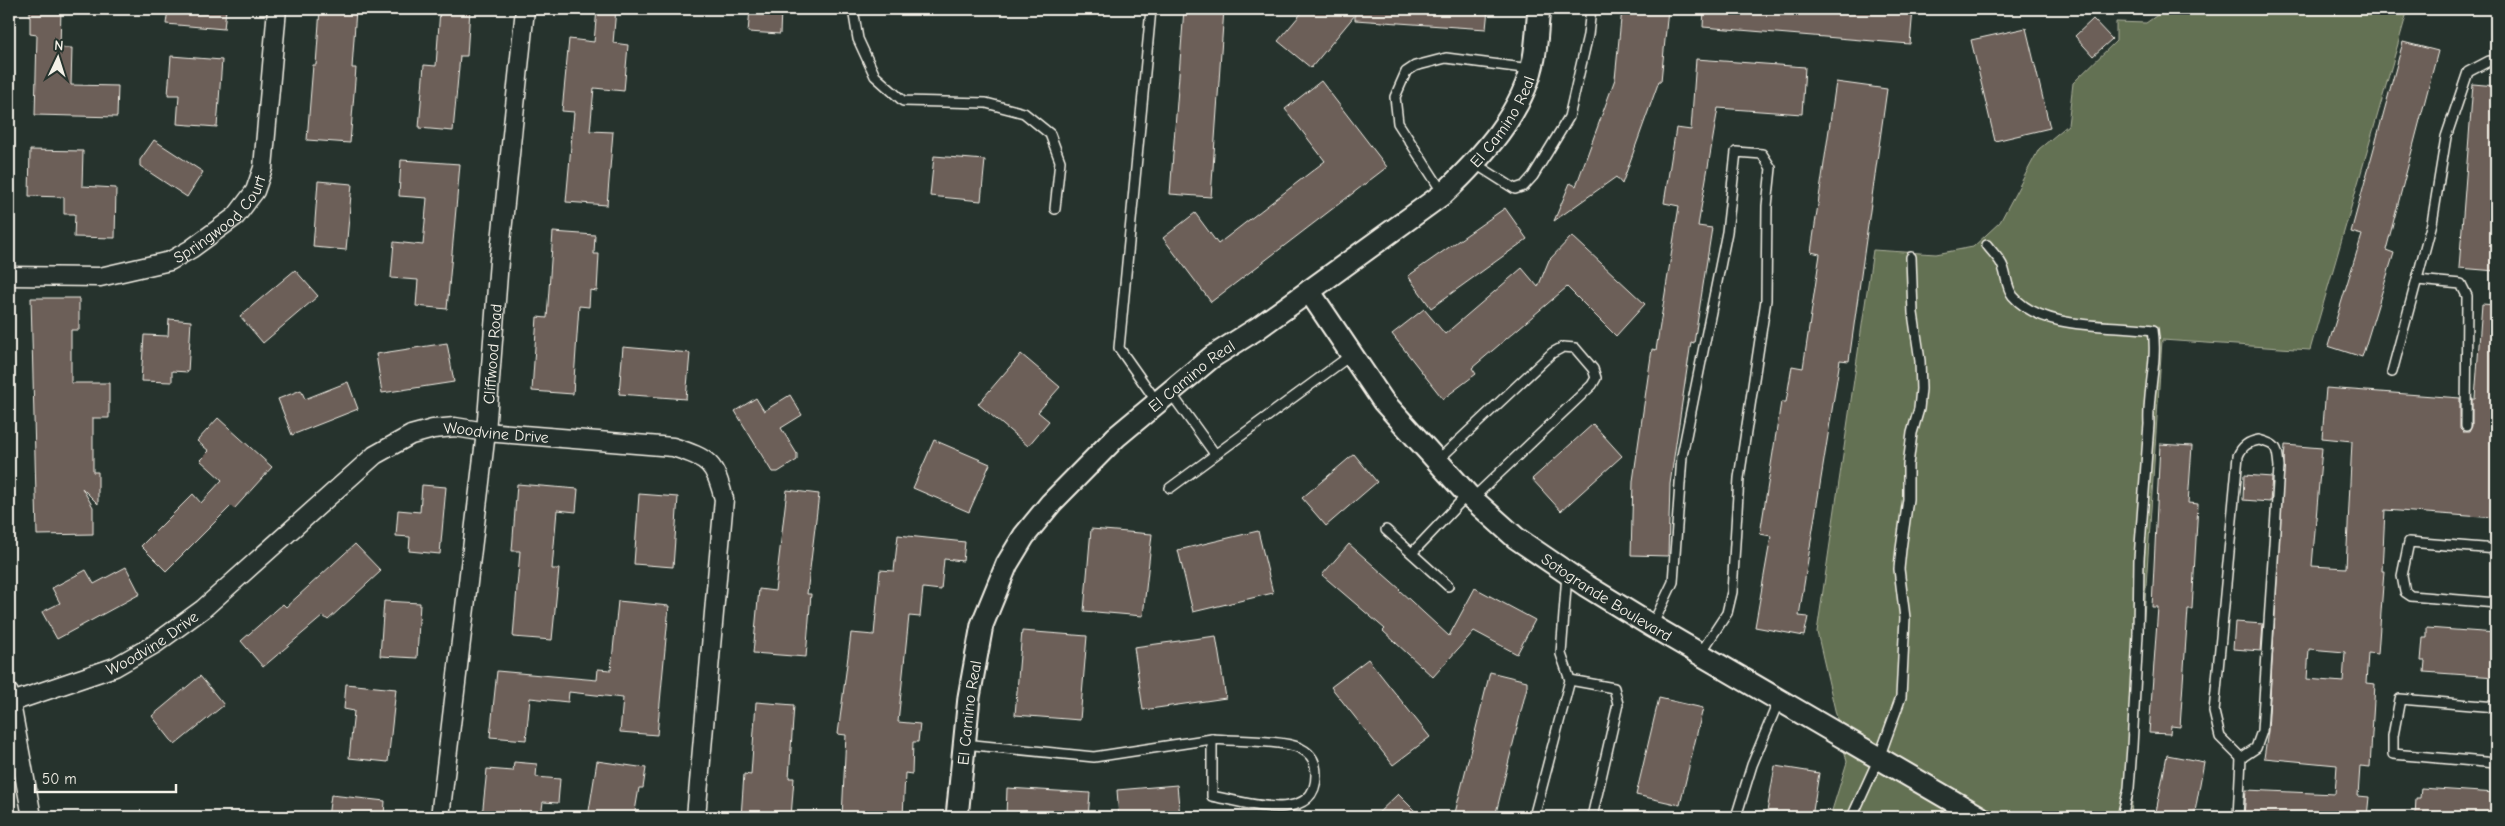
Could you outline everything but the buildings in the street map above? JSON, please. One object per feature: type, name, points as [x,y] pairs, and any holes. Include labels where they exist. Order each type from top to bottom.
[{"type":"street","name":"Springwood Court","points":[[9,276],[100,277],[170,261],[191,249],[236,216],[255,191],[263,168],[277,9]]},
{"type":"street","name":"Cliffwood Road","points":[[440,817],[486,432],[499,261],[525,9]]},
{"type":"street","name":"El Camino Real","points":[[957,817],[974,658],[982,625],[1007,564],[1024,536],[1051,503],[1116,437],[1163,397],[1212,357],[1309,292],[1443,194],[1474,163],[1510,116],[1531,69],[1539,9]]},
{"type":"street","name":"Sotogrande Boulevard","points":[[1309,292],[1383,401],[1436,462],[1470,497],[1516,538],[1567,573],[1652,626],[1980,817]]},
{"type":"street","name":"Woodvine Drive","points":[[9,699],[115,667],[155,644],[203,609],[375,455],[411,435],[432,429],[454,426],[486,432],[673,447],[693,453],[716,471],[724,498],[696,817]]},
{"type":"street","points":[[9,699],[32,817]]},
{"type":"lane","points":[[853,9],[858,39],[875,76],[903,101],[986,103],[1024,113],[1050,134],[1060,162],[1055,209]]},
{"type":"lane","points":[[1151,9],[1119,348],[1215,454]]},
{"type":"lane","points":[[1474,163],[1515,188],[1524,186],[1533,176],[1569,117],[1588,35],[1591,9]]},
{"type":"lane","points":[[1443,194],[1398,123],[1395,111],[1395,97],[1406,72],[1415,66],[1446,58],[1531,69]]},
{"type":"lane","points":[[2392,372],[2432,223],[2446,137],[2468,72],[2489,61],[2496,62]]},
{"type":"lane","points":[[1652,626],[1674,582],[1682,456],[1727,232],[1736,152],[1762,154],[1771,168],[1767,206],[1766,300],[1739,478],[1732,592],[1727,613],[1700,654]]},
{"type":"lane","points":[[1987,245],[2003,266],[2006,281],[2012,295],[2028,308],[2068,322],[2103,328],[2153,330],[2139,559],[2138,634],[2132,747],[2128,788],[2122,817]]},
{"type":"lane","points":[[1852,817],[1879,758],[1901,697],[1905,618],[1899,569],[1900,549],[1908,499],[1908,465],[1912,433],[1919,409],[1920,361],[1913,313],[1911,257]]},
{"type":"lane","points":[[2417,280],[2461,284],[2467,296],[2466,426]]},
{"type":"lane","points":[[1412,553],[1592,385],[1596,378],[1593,369],[1575,348],[1563,347],[1552,352],[1436,462]]},
{"type":"lane","points":[[1170,488],[1351,354]]},
{"type":"lane","points":[[2259,440],[2274,444],[2277,450],[2279,467],[2262,731],[2256,748],[2242,758],[2220,737],[2214,712],[2238,456],[2245,445],[2259,440]]},
{"type":"lane","points":[[1386,530],[1448,586]]},
{"type":"lane","points":[[2496,549],[2409,542],[2402,576],[2405,592],[2411,596],[2496,603]]},
{"type":"lane","points":[[1534,817],[1570,680],[1561,654],[1567,573]]},
{"type":"lane","points":[[1570,680],[1614,688],[1618,704],[1592,817]]},
{"type":"lane","points":[[2496,707],[2400,699],[2393,736],[2393,754],[2496,763]]},
{"type":"lane","points":[[1736,817],[1752,765],[1779,700]]},
{"type":"lane","points":[[964,744],[1094,757],[1212,739],[1290,746],[1308,752],[1313,758],[1316,768],[1316,781],[1312,794],[1305,803],[1294,807],[1270,808],[1212,796],[1212,739]]},
{"type":"lane","points":[[2238,817],[2242,758]]},
{"type":"green space","points":[[2166,9],[2408,9],[2310,350],[2162,340],[2131,817],[1830,817],[1847,762],[1817,632],[1873,250],[1936,254],[1973,247],[2000,222],[2039,149],[2068,125],[2073,83],[2116,41],[2116,22],[2146,23]]}]
